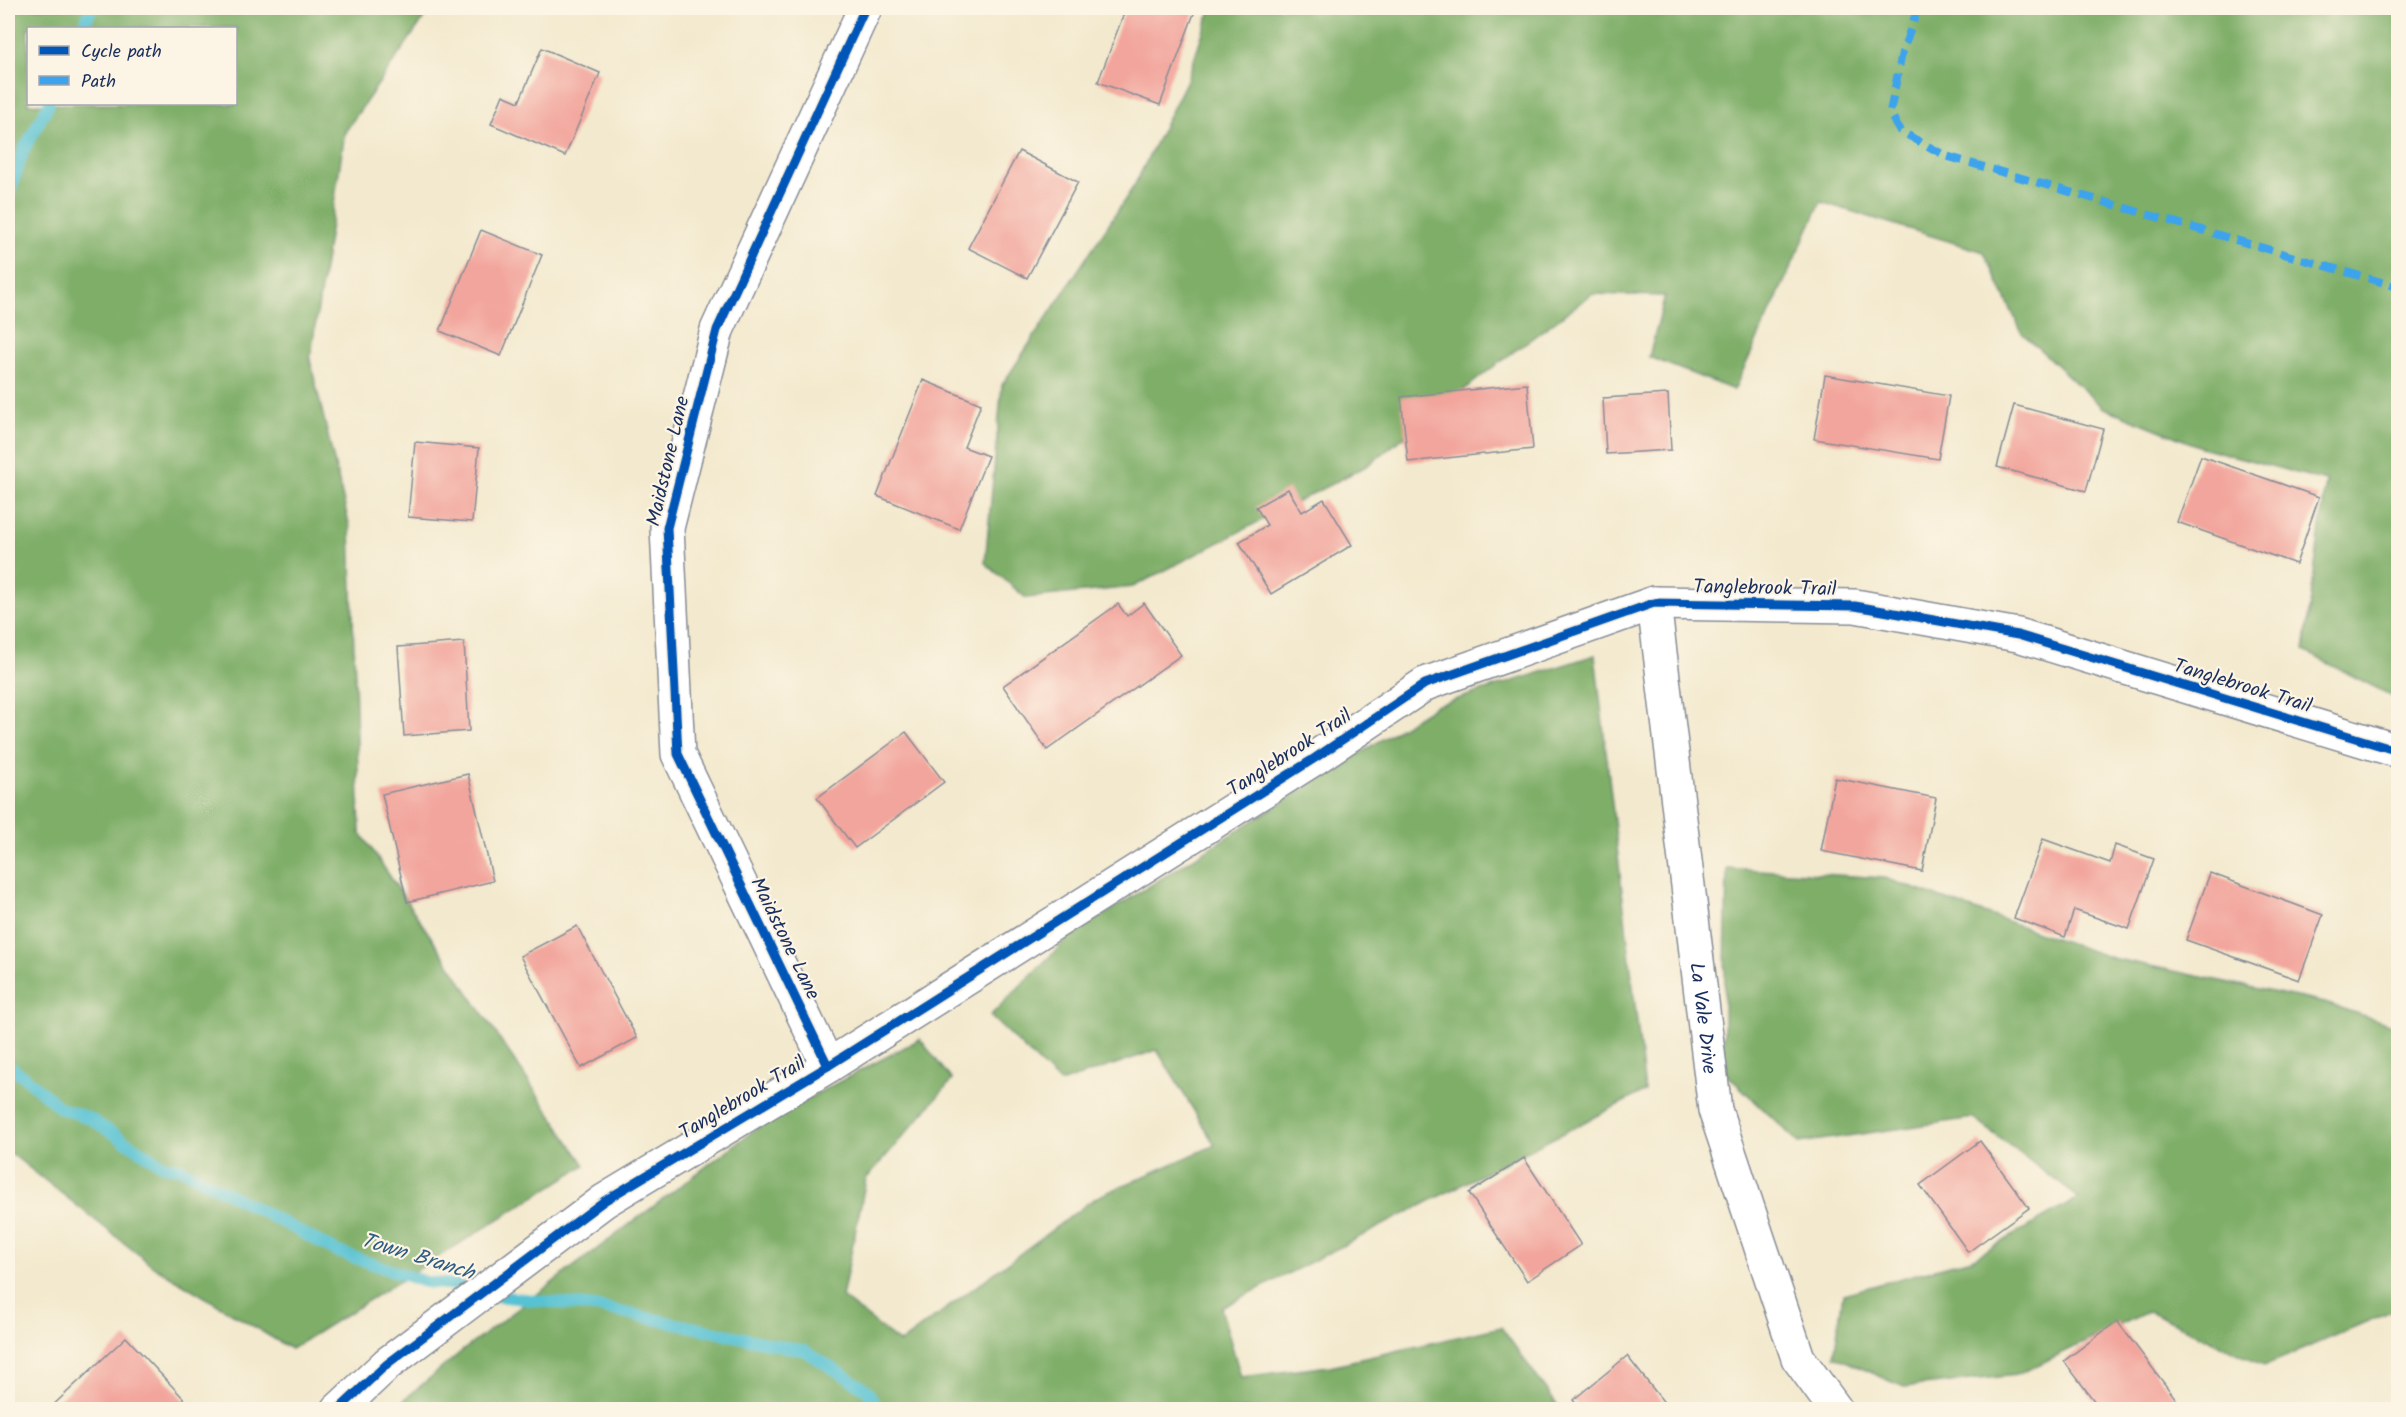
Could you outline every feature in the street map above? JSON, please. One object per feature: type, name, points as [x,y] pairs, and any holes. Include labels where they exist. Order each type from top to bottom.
[{"type":"street","name":"Maidstone Lane","points":[[828,1066],[678,753],[668,528],[717,330],[865,8]]},
{"type":"street","name":"Tanglebrook Trail","points":[[338,1410],[387,1364],[604,1201],[828,1066],[1315,758],[1425,684],[1654,603],[1855,606],[2018,635],[2398,751]]},
{"type":"street","name":"La Vale Drive","points":[[1654,603],[1715,1110],[1798,1358],[1836,1410]]},
{"type":"green space","points":[[8,8],[431,8],[345,132],[310,360],[350,528],[360,832],[585,1165],[291,1349],[153,1266],[8,1151]]},
{"type":"green space","points":[[1211,8],[2398,8],[2398,699],[2304,651],[2326,481],[2201,447],[2102,407],[2022,333],[1984,252],[1821,202],[1734,390],[1649,357],[1665,296],[1592,294],[1497,364],[1368,465],[1133,587],[1026,598],[985,563],[1002,385],[1134,186],[1187,80]]},
{"type":"green space","points":[[1595,655],[1645,1091],[1221,1308],[1241,1377],[1330,1366],[1501,1327],[1560,1409],[392,1410],[462,1351],[769,1119],[920,1039],[952,1080],[866,1179],[842,1297],[900,1343],[1095,1198],[1215,1145],[1157,1050],[1060,1083],[990,1016],[1070,936],[1435,706]]},
{"type":"green space","points":[[1727,868],[1884,878],[2112,958],[2325,1003],[2398,1027],[2398,1308],[2264,1366],[2149,1311],[2017,1375],[1904,1387],[1834,1356],[1843,1294],[1972,1259],[2079,1198],[1973,1118],[1799,1143],[1723,1071]]},
{"type":"building","points":[[1126,8],[1196,8],[1160,105],[1098,82]]},
{"type":"building","points":[[542,48],[600,73],[565,156],[491,124],[503,95],[519,102]]},
{"type":"building","points":[[1019,151],[1078,182],[1027,278],[968,248]]},
{"type":"building","points":[[481,230],[542,255],[501,356],[440,331]]},
{"type":"building","points":[[1825,375],[1949,396],[1938,459],[1814,439]]},
{"type":"building","points":[[923,380],[981,404],[964,447],[988,456],[959,529],[877,496]]},
{"type":"building","points":[[1527,384],[1533,449],[1408,462],[1401,397]]},
{"type":"building","points":[[1668,394],[1671,450],[1606,454],[1603,398]]},
{"type":"building","points":[[2014,405],[2103,429],[2086,491],[1997,467]]},
{"type":"building","points":[[415,442],[479,448],[472,522],[408,517]]},
{"type":"building","points":[[2201,456],[2319,497],[2296,564],[2177,522]]},
{"type":"building","points":[[1288,489],[1302,512],[1324,499],[1352,545],[1271,594],[1239,542],[1267,525],[1256,507]]},
{"type":"building","points":[[1144,603],[1181,655],[1047,750],[1003,686],[1118,604],[1127,616]]},
{"type":"building","points":[[464,642],[469,731],[404,736],[398,647]]},
{"type":"building","points":[[906,732],[944,782],[855,848],[817,798]]},
{"type":"building","points":[[468,774],[493,881],[407,902],[382,794]]},
{"type":"building","points":[[1835,778],[1936,798],[1922,871],[1821,851]]},
{"type":"building","points":[[2043,839],[2110,863],[2115,845],[2154,859],[2129,929],[2074,910],[2065,937],[2014,918]]},
{"type":"building","points":[[2210,873],[2323,915],[2299,980],[2186,940]]},
{"type":"building","points":[[577,926],[637,1038],[581,1068],[520,956]]},
{"type":"building","points":[[1980,1141],[2029,1208],[1968,1252],[1920,1185]]},
{"type":"building","points":[[1524,1158],[1581,1245],[1527,1281],[1469,1193]]},
{"type":"building","points":[[2117,1321],[2176,1399],[2162,1410],[2101,1410],[2064,1361]]},
{"type":"building","points":[[126,1337],[186,1401],[177,1410],[48,1410]]},
{"type":"building","points":[[1627,1356],[1670,1410],[1581,1410],[1573,1400]]},
{"type":"waterway","points":[[82,27],[92,8]]},
{"type":"waterway","points":[[8,197],[24,149],[48,105]]},
{"type":"waterway","name":"Town Branch","points":[[8,1065],[60,1108],[89,1118],[164,1166],[180,1168],[338,1252],[425,1282],[458,1285],[471,1293],[602,1308],[805,1351],[867,1390],[878,1410]]},
{"type":"marked path","points":[[1918,8],[1902,53],[1890,112],[1900,131],[1946,156],[2398,287]]},
{"type":"cycle path","points":[[828,1066],[678,754],[667,528],[717,330],[865,8]]},
{"type":"cycle path","points":[[338,1410],[387,1364],[604,1201],[828,1066],[1315,758],[1425,684],[1654,603],[1855,606],[2018,635],[2398,751]]}]
